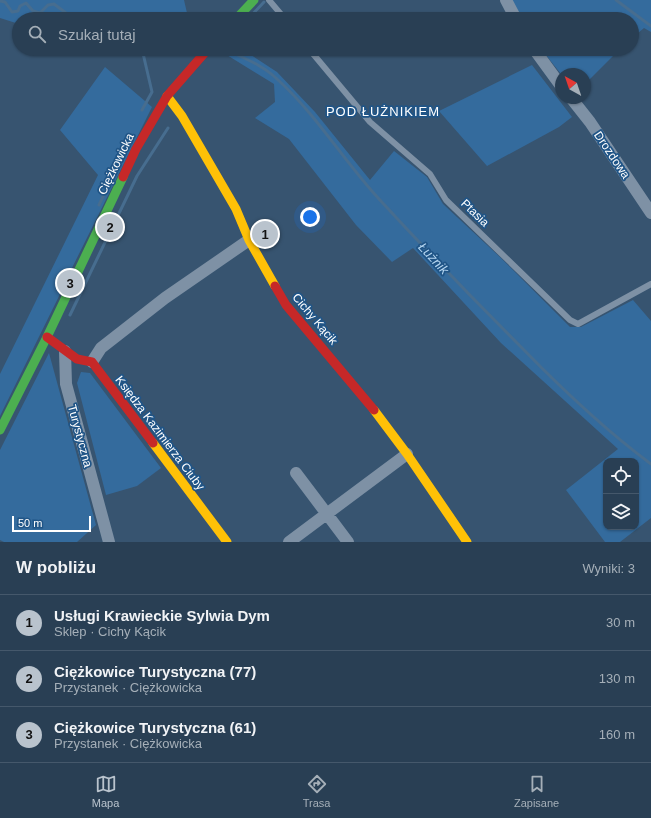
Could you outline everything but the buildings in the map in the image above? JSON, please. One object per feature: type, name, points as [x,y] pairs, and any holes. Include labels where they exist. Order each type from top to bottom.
[{"type":"street","points":[[243,12],[254,0]]},
{"type":"street","points":[[506,0],[512,12]]},
{"type":"street","name":"Ciężkowicka","points":[[0,430],[47,337],[136,149],[167,96],[202,56]]},
{"type":"street","points":[[539,56],[555,78]]},
{"type":"street","name":"Cichy Kącik","points":[[167,96],[182,116],[236,209],[249,240],[286,305],[370,406],[407,454],[468,542]]},
{"type":"street","name":"Drozdowa","points":[[576,104],[590,122],[651,213]]},
{"type":"street","points":[[47,337],[77,360],[92,362],[101,348],[165,298],[249,240]]},
{"type":"street","name":"Turystyczna","points":[[65,351],[66,384],[108,542]]},
{"type":"street","name":"Księdza Kazimierza Ciuby","points":[[92,362],[227,542]]},
{"type":"street","points":[[288,542],[407,454]]},
{"type":"street","points":[[296,473],[348,542]]},
{"type":"lane","points":[[269,0],[279,12]]},
{"type":"lane","name":"Ptasia","points":[[315,56],[370,122],[430,174],[446,200],[570,320],[578,324],[651,284]]},
{"type":"shaded area","points":[[0,0],[184,0],[187,12],[12,12],[12,22],[0,18]]},
{"type":"shaded area","points":[[511,0],[651,0],[651,32],[644,28],[639,32],[639,12],[519,12]]},
{"type":"shaded area","points":[[228,56],[253,56],[277,72],[315,112],[370,180],[394,151],[427,177],[443,204],[501,258],[570,327],[581,327],[633,300],[651,321],[651,518],[639,527],[639,458],[607,458],[618,449],[501,343],[413,248],[392,262],[356,225],[289,139],[255,118],[275,102],[274,84]]},
{"type":"shaded area","points":[[547,56],[613,56],[591,78],[591,68],[556,68]]},
{"type":"shaded area","points":[[532,65],[555,95],[555,104],[562,104],[572,117],[559,127],[487,166],[439,111]]},
{"type":"shaded area","points":[[105,67],[152,107],[68,276],[63,274],[59,282],[64,286],[0,416],[0,374],[98,175],[60,130]]},
{"type":"shaded area","points":[[49,353],[96,525],[77,542],[4,542],[0,540],[0,450]]},
{"type":"shaded area","points":[[81,372],[90,373],[161,468],[137,486],[106,495],[77,383]]},
{"type":"shaded area","points":[[603,461],[603,530],[636,530],[620,542],[605,542],[566,490]]},
{"type":"waterway","points":[[616,0],[632,12]]},
{"type":"waterway","name":"Łużnik","points":[[0,1],[5,2],[12,12]]},
{"type":"waterway","points":[[255,12],[264,2]]},
{"type":"waterway","name":"Łużnik","points":[[12,12],[18,11],[20,6],[26,3],[33,11],[36,12]]},
{"type":"waterway","name":"Łużnik","points":[[41,12],[48,5],[54,4],[65,12]]},
{"type":"waterway","points":[[639,17],[651,26]]},
{"type":"waterway","points":[[142,110],[152,92],[144,56]]},
{"type":"waterway","name":"Łużnik","points":[[240,56],[266,70],[277,79],[317,122],[353,169],[379,199],[468,293],[569,394],[617,437],[651,464]]},
{"type":"waterway","points":[[70,315],[137,176],[168,128]]},
{"type":"waterway","points":[[99,205],[132,135]]},
{"type":"traffic: fast","points":[[243,12],[254,0]]},
{"type":"traffic: fast","points":[[0,430],[47,337],[123,177]]},
{"type":"traffic: slow","points":[[167,96],[182,116],[236,209],[249,240],[275,286]]},
{"type":"traffic: slow","points":[[374,410],[407,454],[467,542]]},
{"type":"traffic: slow","points":[[153,443],[227,542]]},
{"type":"traffic: jam","points":[[123,177],[136,149],[167,96],[202,56]]},
{"type":"traffic: jam","points":[[275,286],[286,305],[374,410]]},
{"type":"traffic: jam","points":[[47,337],[77,359],[92,362],[153,443]]},
{"type":"place","name":"Ciężkowice Turystyczna (77)","points":[[110,227]]},
{"type":"place","name":"Usługi Krawieckie Sylwia Dym","points":[[265,234]]},
{"type":"place","name":"Ciężkowice Turystyczna (61)","points":[[70,283]]},
{"type":"district","name":"POD ŁUŻNIKIEM","points":[[383,111]]}]
